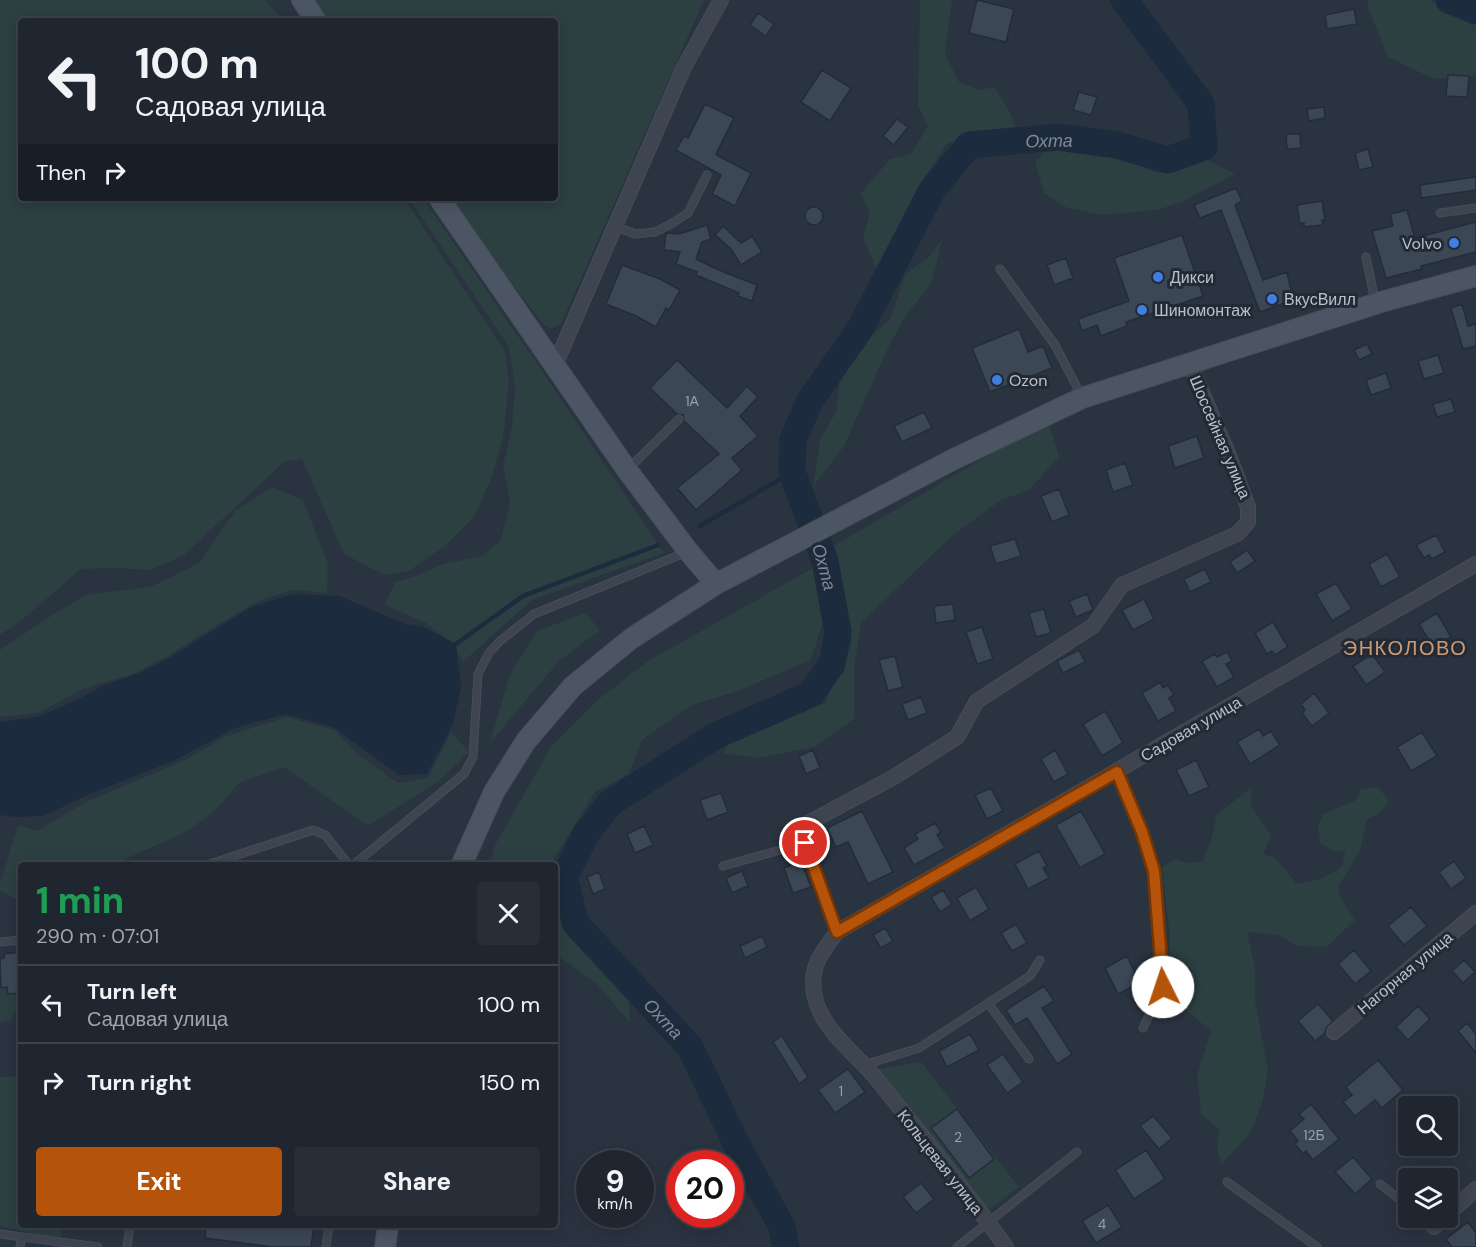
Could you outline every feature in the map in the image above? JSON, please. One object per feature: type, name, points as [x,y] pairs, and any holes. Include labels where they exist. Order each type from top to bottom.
[{"type":"main road","points":[[302,0],[314,18]]},
{"type":"main road","points":[[441,201],[627,470],[716,584]]},
{"type":"main road","points":[[463,862],[494,792],[526,741],[573,686],[632,638],[716,584],[952,460],[1082,398],[1376,304],[1476,276]]},
{"type":"main road","points":[[385,1247],[388,1228]]},
{"type":"street","points":[[555,365],[683,69],[721,0]]},
{"type":"street","name":"Шоссейная улица","points":[[805,843],[803,836],[808,823],[894,777],[957,736],[976,701],[1093,626],[1122,585],[1237,534],[1248,522],[1248,507],[1230,458],[1189,362]]},
{"type":"street","name":"Садовая улица","points":[[875,1077],[833,1034],[822,1016],[815,997],[812,976],[818,958],[837,932],[1476,564]]},
{"type":"street","name":"Нагорная улица","points":[[1334,1032],[1476,913]]},
{"type":"street","name":"Кольцевая улица","points":[[875,1077],[1006,1247]]},
{"type":"street","points":[[1458,1205],[1476,1189]]},
{"type":"lane","points":[[614,226],[635,234],[655,232],[671,224],[688,213],[707,175]]},
{"type":"lane","points":[[1440,213],[1476,208]]},
{"type":"lane","points":[[1366,257],[1376,304]]},
{"type":"lane","points":[[1000,269],[1055,345],[1082,398]]},
{"type":"lane","points":[[627,470],[679,419]]},
{"type":"lane","points":[[356,862],[464,774],[473,757],[478,674],[489,653],[500,641],[534,614],[688,551]]},
{"type":"lane","points":[[1117,772],[1142,832],[1154,871],[1163,987],[1143,1028]]},
{"type":"lane","points":[[216,862],[313,830],[325,835],[348,862]]},
{"type":"lane","points":[[723,866],[805,843],[837,932]]},
{"type":"lane","points":[[0,942],[18,940]]},
{"type":"lane","points":[[864,1065],[919,1048],[1030,976],[1040,960]]},
{"type":"lane","points":[[988,1003],[1029,1059]]},
{"type":"lane","points":[[957,1247],[1077,1152]]},
{"type":"lane","points":[[1227,1182],[1317,1247]]},
{"type":"lane","points":[[1380,1184],[1398,1198]]},
{"type":"lane","points":[[127,1247],[130,1228]]},
{"type":"lane","points":[[326,1247],[329,1228]]},
{"type":"lane","points":[[0,1234],[98,1247]]},
{"type":"lane","points":[[20,1247],[22,1237]]},
{"type":"shaded area","points":[[0,0],[265,0],[281,18],[18,18],[18,201],[406,201],[505,351],[509,382],[503,438],[491,479],[475,516],[445,546],[409,571],[384,575],[344,554],[302,459],[284,462],[184,555],[151,570],[81,569],[22,620],[0,635]]},
{"type":"shaded area","points":[[314,0],[704,0],[561,324],[551,329],[544,325],[448,201],[558,201],[558,18],[327,18]]},
{"type":"shaded area","points":[[920,0],[952,0],[945,54],[959,82],[980,90],[994,87],[1008,108],[1017,131],[984,132],[947,144],[917,189],[879,274],[863,238],[870,212],[860,194],[890,159],[911,154],[928,126],[918,105]]},
{"type":"shaded area","points":[[1367,0],[1430,0],[1447,10],[1476,18],[1476,76],[1434,79],[1388,57]]},
{"type":"shaded area","points":[[1048,147],[1095,150],[1159,173],[1205,159],[1235,174],[1182,202],[1157,210],[1101,215],[1065,207],[1044,193],[1035,163]]},
{"type":"shaded area","points":[[425,201],[664,553],[532,600],[463,662],[451,643],[426,623],[385,605],[395,582],[443,564],[482,556],[501,540],[510,501],[503,467],[512,426],[515,387],[509,347],[412,203]]},
{"type":"shaded area","points":[[942,239],[932,282],[905,317],[890,344],[844,446],[813,487],[820,440],[836,412],[840,377],[862,343],[890,320],[905,274],[929,257]]},
{"type":"shaded area","points":[[1048,420],[1059,457],[1029,490],[1001,500],[952,536],[861,623],[854,669],[854,719],[815,747],[758,758],[723,753],[732,737],[825,703],[852,643],[834,546]]},
{"type":"shaded area","points":[[272,487],[303,500],[328,564],[327,593],[292,590],[258,601],[170,655],[133,674],[85,688],[38,713],[0,717],[0,650],[85,595],[150,587],[199,563],[235,511]]},
{"type":"shaded area","points":[[815,567],[824,618],[811,660],[738,691],[692,705],[642,740],[629,774],[595,792],[554,862],[490,862],[495,845],[551,747],[600,698],[648,661]]},
{"type":"shaded area","points":[[585,613],[600,630],[559,661],[490,743],[510,674],[537,631]]},
{"type":"shaded area","points":[[287,717],[334,730],[358,754],[398,783],[428,778],[451,732],[469,752],[439,781],[368,826],[284,767],[239,783],[216,810],[186,832],[119,862],[18,862],[18,897],[15,898],[0,891],[0,883],[18,825],[37,831],[86,802],[185,760],[224,737]]},
{"type":"shaded area","points":[[1252,787],[1251,806],[1271,835],[1263,854],[1275,858],[1297,884],[1320,879],[1342,867],[1345,852],[1331,850],[1320,843],[1318,826],[1323,814],[1356,800],[1361,789],[1378,787],[1389,801],[1381,812],[1367,819],[1360,851],[1338,887],[1341,899],[1355,920],[1327,947],[1296,946],[1279,935],[1247,932],[1255,968],[1255,1001],[1268,1068],[1263,1100],[1251,1132],[1222,1164],[1217,1152],[1219,1129],[1201,1114],[1197,1076],[1211,1031],[1175,1001],[1168,983],[1170,939],[1162,867],[1175,859],[1186,863],[1203,861],[1212,837],[1216,815]]},
{"type":"shaded area","points":[[558,917],[569,935],[592,949],[613,978],[629,993],[630,1023],[597,984],[558,956]]},
{"type":"shaded area","points":[[0,981],[1,988],[7,987],[8,994],[18,993],[18,1006],[11,1021],[0,1022]]},
{"type":"shaded area","points":[[921,1062],[1019,1187],[987,1212],[879,1069]]},
{"type":"shaded area","points":[[18,1076],[18,1228],[63,1228],[61,1237],[38,1235],[0,1226],[0,1077]]},
{"type":"water","points":[[292,594],[339,596],[405,624],[424,627],[456,644],[461,687],[453,724],[427,774],[399,775],[333,727],[285,714],[235,728],[173,761],[90,794],[43,816],[0,815],[0,722],[37,717],[73,702],[100,687],[139,673],[171,657],[251,607]]},
{"type":"building","points":[[977,0],[1014,9],[1006,42],[969,33]]},
{"type":"building","points":[[1354,9],[1357,24],[1327,29],[1325,15]]},
{"type":"building","points":[[758,13],[774,24],[766,36],[750,25]]},
{"type":"building","points":[[822,70],[851,88],[830,121],[801,102]]},
{"type":"building","points":[[1448,75],[1469,76],[1467,97],[1446,96]]},
{"type":"building","points":[[1079,92],[1097,97],[1091,115],[1073,110]]},
{"type":"building","points":[[705,104],[734,118],[716,154],[751,173],[735,206],[712,194],[721,175],[676,150],[684,136],[688,138]]},
{"type":"building","points":[[1324,107],[1325,118],[1309,121],[1307,109]]},
{"type":"building","points":[[897,119],[908,127],[894,145],[883,136]]},
{"type":"building","points":[[1286,134],[1300,134],[1301,148],[1287,149]]},
{"type":"building","points":[[1368,149],[1373,167],[1359,170],[1355,153]]},
{"type":"building","points":[[1476,177],[1476,190],[1421,198],[1420,185]]},
{"type":"building","points":[[1236,188],[1242,201],[1235,205],[1263,280],[1287,272],[1293,300],[1260,312],[1221,210],[1200,218],[1194,205]]},
{"type":"building","points":[[1322,201],[1325,220],[1322,220],[1323,225],[1304,227],[1304,223],[1300,224],[1297,205]]},
{"type":"building","points":[[814,207],[820,210],[823,216],[820,222],[814,225],[808,222],[805,216],[808,210]]},
{"type":"building","points":[[1407,210],[1415,238],[1476,222],[1476,252],[1421,266],[1422,269],[1386,278],[1372,231],[1393,226],[1390,214]]},
{"type":"building","points":[[707,225],[711,239],[702,242],[696,259],[757,285],[752,301],[696,275],[697,272],[676,264],[680,252],[664,250],[666,233],[679,234]]},
{"type":"building","points":[[723,226],[741,243],[752,236],[762,252],[741,265],[731,249],[715,235]]},
{"type":"building","name":"Дикси","points":[[1182,235],[1203,296],[1126,322],[1127,326],[1101,336],[1097,325],[1082,331],[1078,319],[1129,301],[1114,258]]},
{"type":"building","points":[[1066,258],[1073,278],[1054,285],[1047,265]]},
{"type":"building","points":[[622,265],[660,279],[680,290],[669,310],[666,308],[656,327],[606,304]]},
{"type":"building","points":[[1462,304],[1468,326],[1476,324],[1476,346],[1463,349],[1451,308]]},
{"type":"building","points":[[1019,329],[1028,352],[1043,346],[1052,368],[990,392],[972,348]]},
{"type":"building","points":[[1367,344],[1372,354],[1359,360],[1354,350]]},
{"type":"building","points":[[1438,355],[1444,373],[1424,379],[1418,361]]},
{"type":"building","points":[[677,360],[727,408],[747,386],[758,397],[740,416],[758,436],[732,458],[742,470],[696,510],[677,488],[719,454],[684,421],[683,415],[677,414],[650,388]]},
{"type":"building","points":[[1386,373],[1391,388],[1371,395],[1366,380]]},
{"type":"building","points":[[1451,399],[1455,412],[1437,417],[1433,404]]},
{"type":"building","points":[[924,412],[932,428],[902,442],[894,426]]},
{"type":"building","points":[[1197,436],[1204,458],[1175,468],[1168,446]]},
{"type":"building","points":[[1125,463],[1133,485],[1113,492],[1106,470]]},
{"type":"building","points":[[1059,489],[1069,515],[1052,522],[1041,496]]},
{"type":"building","points":[[1436,535],[1445,552],[1432,559],[1429,555],[1424,558],[1416,545]]},
{"type":"building","points":[[1015,539],[1021,556],[996,564],[990,546]]},
{"type":"building","points":[[1247,550],[1255,561],[1237,573],[1230,562]]},
{"type":"building","points":[[1387,554],[1400,577],[1381,587],[1369,564]]},
{"type":"building","points":[[1205,569],[1211,582],[1190,592],[1184,579]]},
{"type":"building","points":[[1336,583],[1352,609],[1332,621],[1316,594]]},
{"type":"building","points":[[1087,594],[1093,610],[1076,617],[1069,601]]},
{"type":"building","points":[[1144,599],[1154,619],[1133,630],[1122,610]]},
{"type":"building","points":[[953,604],[955,620],[936,623],[934,606]]},
{"type":"building","points":[[1044,609],[1051,633],[1036,637],[1029,613]]},
{"type":"building","points":[[1437,613],[1451,637],[1433,647],[1419,624]]},
{"type":"building","points":[[1273,622],[1288,647],[1275,655],[1272,651],[1267,654],[1255,633]]},
{"type":"building","points":[[982,627],[993,659],[977,664],[966,632]]},
{"type":"building","points":[[1079,650],[1085,662],[1063,673],[1057,661]]},
{"type":"building","points":[[1227,652],[1232,661],[1226,664],[1234,677],[1217,687],[1202,661],[1215,654],[1217,657]]},
{"type":"building","points":[[1372,654],[1385,672],[1366,685],[1353,666]]},
{"type":"building","points":[[895,656],[903,687],[888,691],[879,660]]},
{"type":"building","points":[[1160,682],[1163,688],[1168,685],[1174,695],[1169,698],[1176,711],[1158,721],[1142,693]]},
{"type":"building","points":[[1314,693],[1329,713],[1312,726],[1302,713],[1305,710],[1301,704]]},
{"type":"building","points":[[921,697],[927,713],[908,720],[902,704]]},
{"type":"building","points":[[1105,711],[1123,743],[1102,756],[1083,724]]},
{"type":"building","points":[[1259,729],[1263,736],[1271,731],[1280,745],[1250,764],[1237,742]]},
{"type":"building","points":[[1422,732],[1437,756],[1411,771],[1397,747]]},
{"type":"building","points":[[813,750],[820,768],[806,774],[799,756]]},
{"type":"building","points":[[1055,750],[1068,774],[1054,782],[1041,759]]},
{"type":"building","points":[[1196,760],[1209,787],[1189,796],[1176,770]]},
{"type":"building","points":[[991,788],[1003,811],[987,819],[975,795]]},
{"type":"building","points":[[721,793],[728,812],[707,820],[700,800]]},
{"type":"building","points":[[862,811],[893,872],[868,884],[848,842],[836,847],[827,828]]},
{"type":"building","points":[[1081,811],[1105,854],[1080,868],[1056,825]]},
{"type":"building","points":[[935,823],[941,832],[937,835],[945,848],[914,865],[904,848],[918,839],[915,834]]},
{"type":"building","points":[[644,826],[653,845],[635,853],[627,834]]},
{"type":"building","points":[[1039,851],[1047,866],[1043,868],[1049,878],[1028,889],[1015,864]]},
{"type":"building","points":[[801,861],[811,887],[793,893],[784,868]]},
{"type":"building","points":[[1454,861],[1466,878],[1451,889],[1439,872]]},
{"type":"building","points":[[742,871],[748,886],[732,893],[726,878]]},
{"type":"building","points":[[599,872],[605,889],[593,894],[587,877]]},
{"type":"building","points":[[976,887],[989,909],[970,921],[957,898]]},
{"type":"building","points":[[943,890],[952,904],[940,912],[931,897]]},
{"type":"building","points":[[1411,907],[1427,926],[1404,945],[1388,926]]},
{"type":"building","points":[[1016,924],[1027,943],[1012,951],[1001,933]]},
{"type":"building","points":[[885,928],[893,941],[881,948],[873,935]]},
{"type":"building","points":[[762,936],[767,947],[745,958],[740,946]]},
{"type":"building","points":[[1354,950],[1371,971],[1355,984],[1338,964]]},
{"type":"building","points":[[18,952],[18,993],[8,994],[7,987],[1,988],[0,959],[4,958],[4,954]]},
{"type":"building","points":[[1127,956],[1140,983],[1118,994],[1105,968]]},
{"type":"building","points":[[1464,960],[1475,972],[1463,983],[1452,971]]},
{"type":"building","points":[[1044,986],[1054,1001],[1042,1008],[1072,1054],[1057,1064],[1027,1018],[1015,1025],[1006,1010]]},
{"type":"building","points":[[1318,1004],[1333,1021],[1326,1028],[1325,1033],[1315,1041],[1298,1021]]},
{"type":"building","points":[[1418,1006],[1430,1019],[1408,1040],[1396,1027]]},
{"type":"building","points":[[1467,1023],[1476,1034],[1476,1053],[1458,1031]]},
{"type":"building","points":[[970,1034],[979,1050],[947,1067],[939,1051]]},
{"type":"building","points":[[782,1036],[808,1077],[799,1084],[773,1042]]},
{"type":"building","points":[[1003,1054],[1023,1082],[1007,1093],[987,1065]]},
{"type":"building","points":[[1378,1060],[1403,1090],[1382,1108],[1375,1100],[1355,1116],[1343,1102],[1352,1095],[1346,1087]]},
{"type":"building","points":[[848,1069],[865,1092],[835,1113],[818,1090]]},
{"type":"building","points":[[1311,1104],[1339,1139],[1313,1160],[1306,1151],[1303,1154],[1295,1144],[1298,1141],[1290,1131],[1304,1119],[1299,1114]]},
{"type":"building","points":[[957,1109],[994,1159],[969,1178],[931,1128]]},
{"type":"building","points":[[1153,1116],[1172,1138],[1159,1149],[1140,1126]]},
{"type":"building","points":[[1146,1150],[1165,1179],[1134,1199],[1115,1170]]},
{"type":"building","points":[[1353,1157],[1372,1179],[1355,1194],[1335,1172]]},
{"type":"building","points":[[921,1183],[934,1199],[916,1213],[903,1197]]},
{"type":"building","points":[[1108,1205],[1122,1227],[1096,1243],[1082,1221]]},
{"type":"building","points":[[1468,1222],[1476,1233],[1476,1247],[1452,1247],[1446,1239]]},
{"type":"building","points":[[206,1228],[314,1228],[311,1247],[272,1247],[205,1238]]},
{"type":"waterway","name":"Охта","points":[[786,1247],[781,1225],[737,1145],[690,1047],[576,924],[564,878],[586,834],[610,803],[715,736],[811,694],[832,664],[838,632],[825,561],[792,472],[793,440],[809,402],[860,329],[932,190],[969,145],[1058,137],[1117,145],[1168,160],[1204,147],[1201,104],[1124,0]]},
{"type":"waterway","name":"Охта","points":[[1449,0],[1476,11]]},
{"type":"waterway","points":[[700,526],[792,472]]},
{"type":"waterway","points":[[456,644],[523,596],[658,545]]},
{"type":"place","name":"Volvo","points":[[1454,243]]},
{"type":"place","name":"Дикси","points":[[1158,277]]},
{"type":"place","name":"ВкусВилл","points":[[1272,299]]},
{"type":"place","name":"Шиномонтаж","points":[[1142,310]]},
{"type":"place","name":"Ozon","points":[[997,380]]},
{"type":"district","name":"ЭНКОЛОВО","points":[[1405,648]]},
{"type":"route","points":[[805,843],[837,932],[1117,772],[1142,832],[1154,871],[1163,987]]}]
